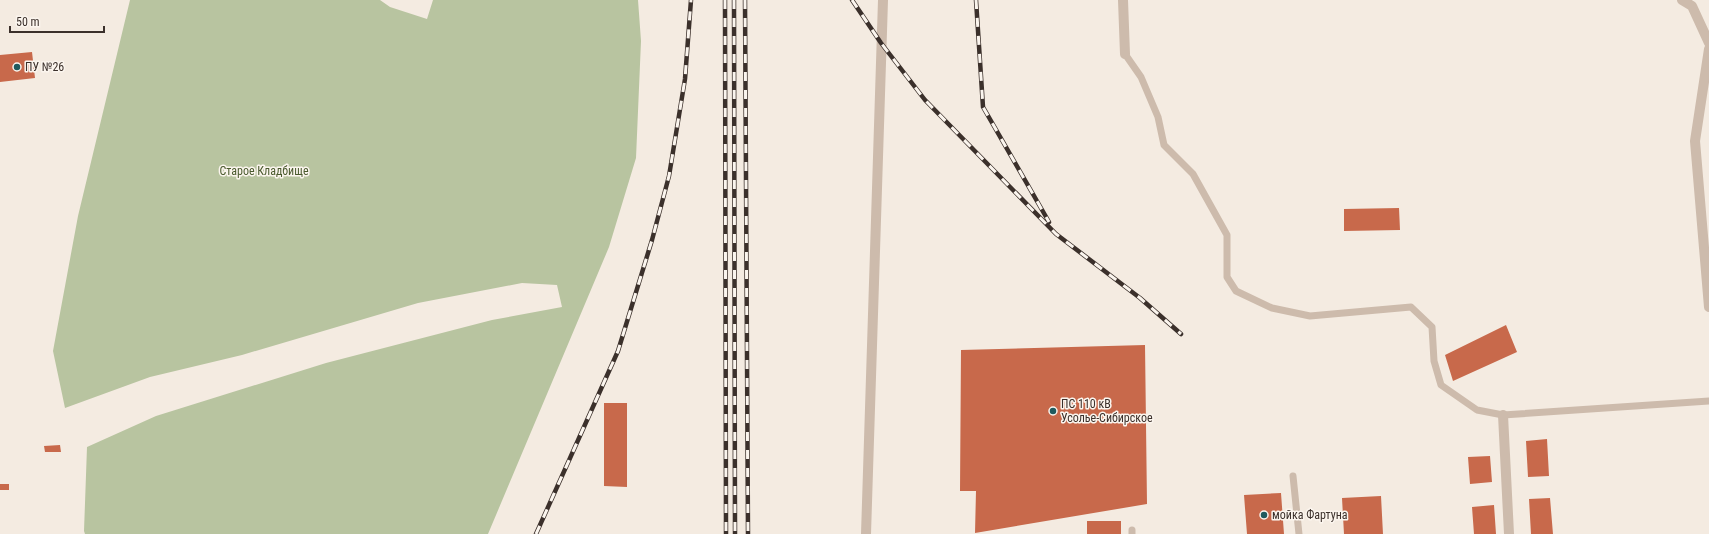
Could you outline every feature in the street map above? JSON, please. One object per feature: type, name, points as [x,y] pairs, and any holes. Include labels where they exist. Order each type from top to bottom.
[{"type":"street","points":[[866,534],[883,0]]},
{"type":"street","points":[[1123,0],[1125,54]]},
{"type":"street","points":[[1682,0],[1692,6],[1709,43]]},
{"type":"street","points":[[1709,48],[1695,141],[1709,307]]},
{"type":"street","points":[[1503,415],[1509,534]]},
{"type":"lane","points":[[1125,54],[1141,77],[1158,117],[1164,145],[1194,174],[1227,235],[1227,277],[1236,291],[1272,308],[1310,316],[1411,307],[1432,327],[1434,361],[1441,385],[1477,410],[1503,415],[1709,401]]},
{"type":"lane","points":[[1293,476],[1299,534]]},
{"type":"green space","name":"Старое Кладбище","points":[[130,0],[380,0],[390,7],[427,19],[433,0],[638,0],[641,41],[636,158],[609,247],[488,534],[85,534],[87,447],[156,416],[326,363],[492,320],[562,307],[557,285],[522,283],[418,303],[242,355],[150,377],[65,408],[53,351],[78,216]]},
{"type":"building","name":"ПУ №26","points":[[32,52],[35,78],[0,82],[0,55]]},
{"type":"building","points":[[1399,208],[1400,230],[1344,231],[1344,209]]},
{"type":"building","points":[[1506,325],[1517,352],[1453,381],[1445,355]]},
{"type":"building","name":"ПС 110 кВ Усолье-Сибирское","points":[[1145,345],[1147,504],[975,533],[976,491],[960,491],[961,350]]},
{"type":"building","points":[[604,403],[627,403],[627,487],[604,486]]},
{"type":"building","points":[[1547,439],[1549,476],[1528,477],[1526,441]]},
{"type":"building","points":[[60,445],[61,452],[45,452],[44,446]]},
{"type":"building","points":[[1490,456],[1492,482],[1470,484],[1468,457]]},
{"type":"building","points":[[0,484],[9,484],[9,490],[0,490]]},
{"type":"building","name":"мойка Фартуна","points":[[1281,493],[1284,534],[1247,534],[1244,495]]},
{"type":"building","points":[[1381,496],[1383,534],[1344,534],[1342,498]]},
{"type":"building","points":[[1550,498],[1553,534],[1531,534],[1529,499]]},
{"type":"building","points":[[1494,505],[1496,534],[1474,534],[1472,507]]},
{"type":"building","points":[[1087,521],[1121,521],[1121,534],[1087,534]]},
{"type":"railway","points":[[536,534],[618,351],[652,240],[669,176],[685,79],[691,0]]},
{"type":"railway","points":[[725,0],[726,534]]},
{"type":"railway","points":[[734,0],[735,534]]},
{"type":"railway","points":[[745,0],[748,534]]},
{"type":"railway","points":[[852,0],[881,43],[925,100],[1056,234],[1140,298],[1181,334]]},
{"type":"railway","points":[[976,0],[983,107],[1049,222]]},
{"type":"place","name":"ПУ №26","points":[[17,67]]},
{"type":"place","name":"ПС 110 кВ Усолье-Сибирское","points":[[1053,411]]},
{"type":"place","name":"мойка Фартуна","points":[[1264,515]]}]
